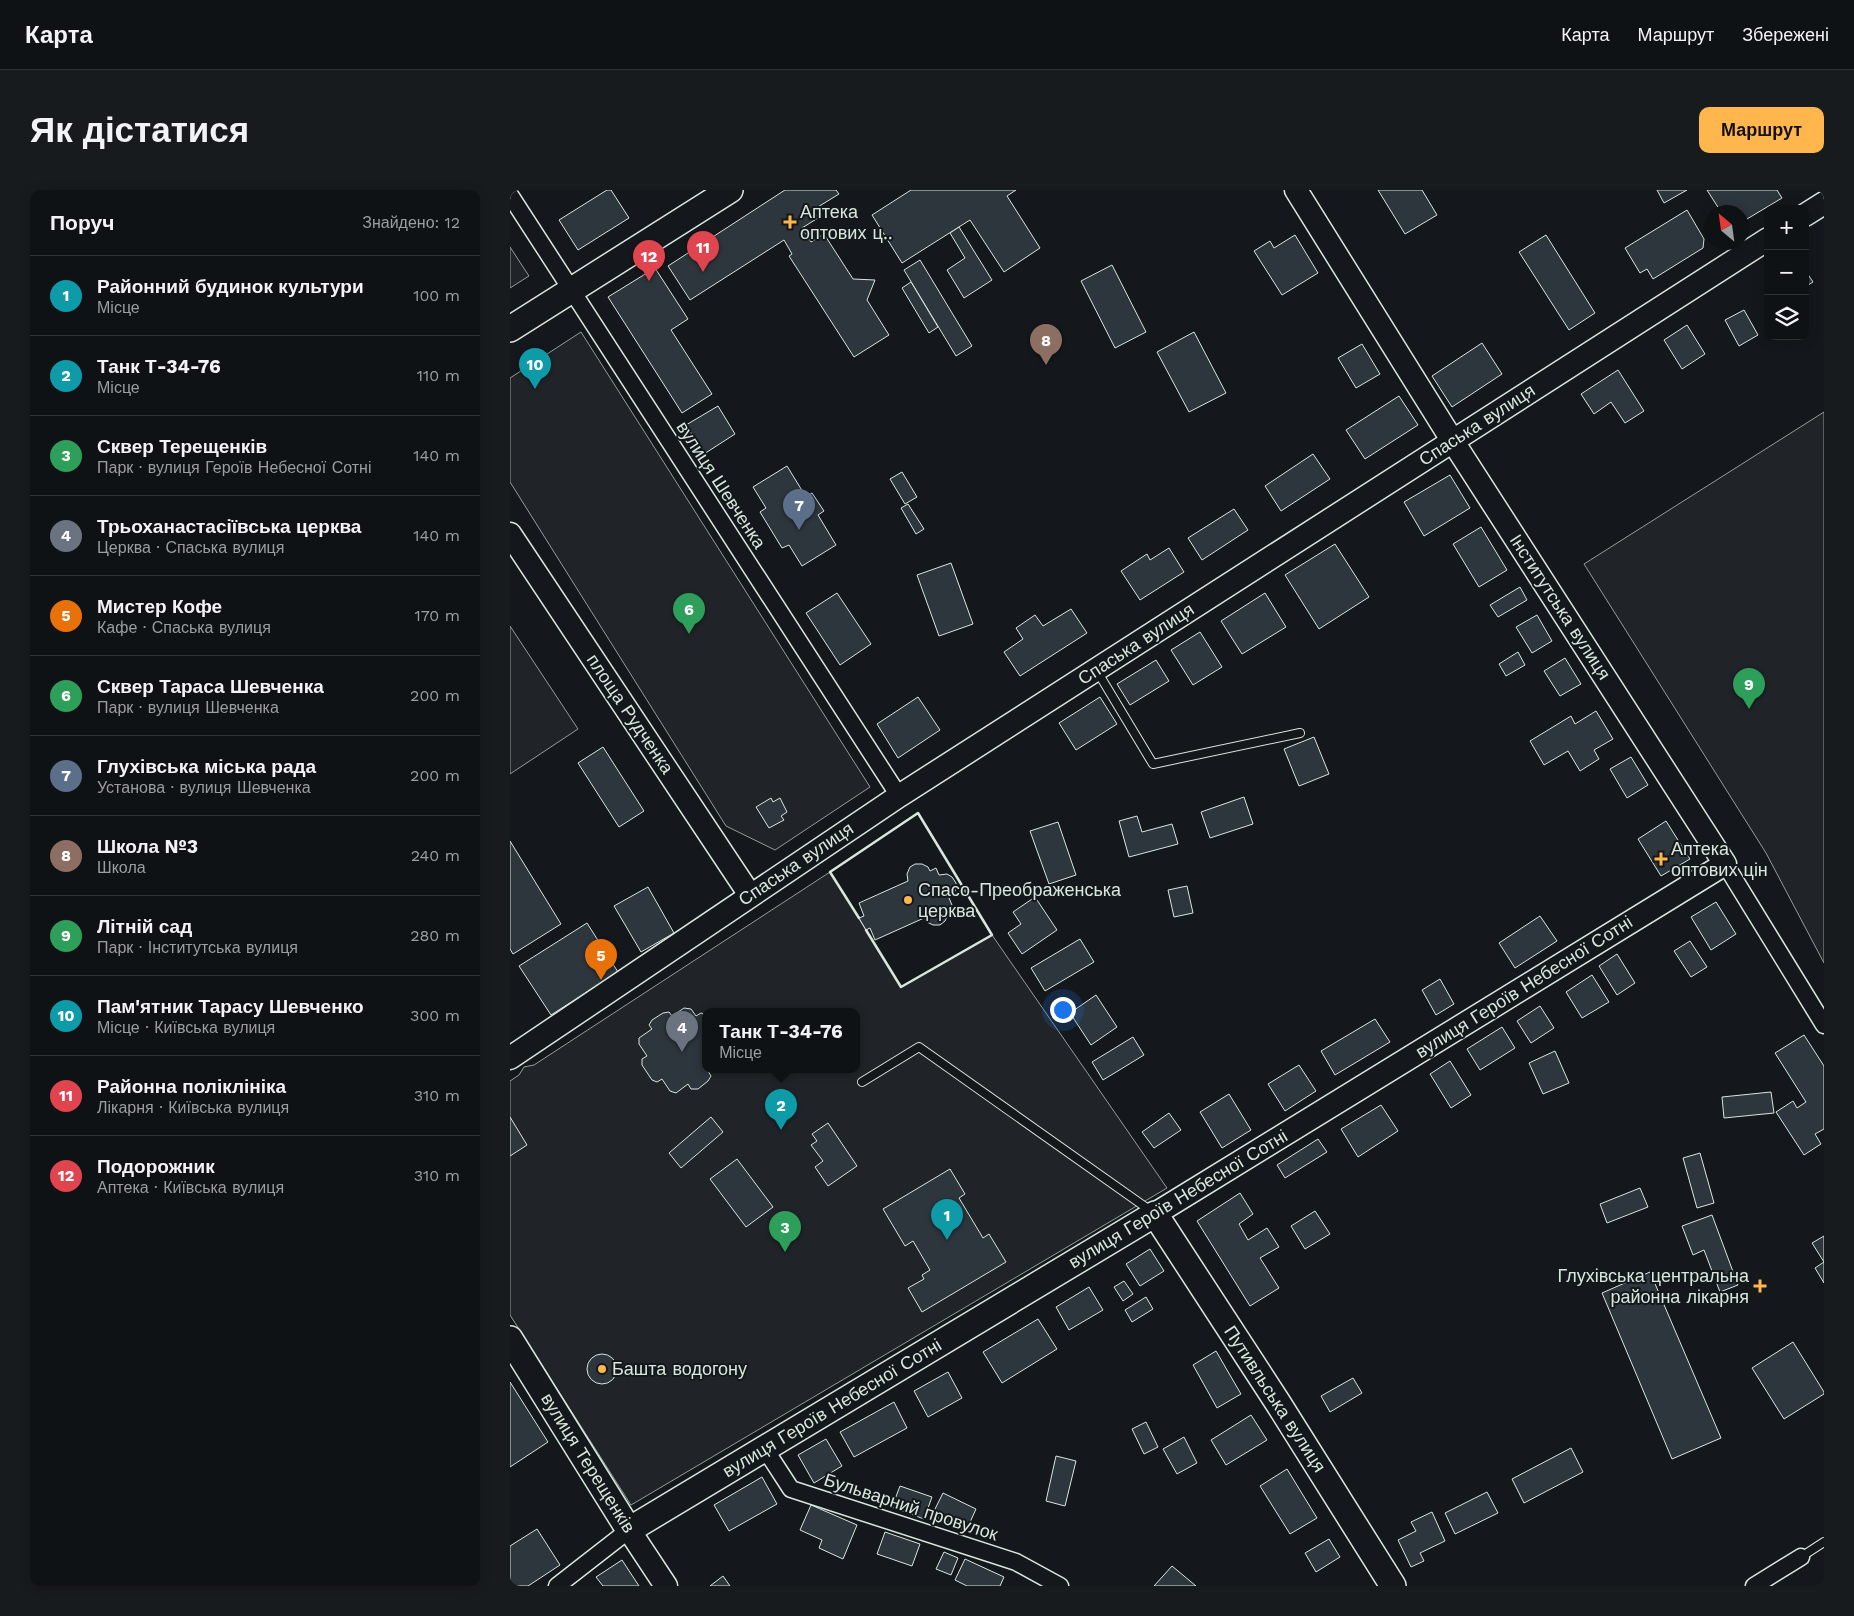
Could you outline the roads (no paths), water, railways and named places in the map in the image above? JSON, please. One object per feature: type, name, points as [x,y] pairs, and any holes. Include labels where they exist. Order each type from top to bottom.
[{"type":"main road","points":[[510,329],[730,190]]},
{"type":"main road","name":"вулиця Героїв Небесної Сотні","points":[[629,1530],[1155,1214]]},
{"type":"main road","name":"Путивльська вулиця","points":[[1155,1214],[1393,1586]]},
{"type":"main road","name":"вулиця Терещенків","points":[[510,1339],[629,1530]]},
{"type":"street","name":"Інститутська вулиця","points":[[1296,190],[1452,440],[1725,864],[1824,1025]]},
{"type":"street","name":"вулиця Шевченка","points":[[510,195],[899,796]]},
{"type":"street","points":[[1809,212],[1824,203]]},
{"type":"street","name":"Спаська вулиця","points":[[510,1058],[899,796],[1764,242]]},
{"type":"street","name":"площа Рудченка","points":[[510,534],[750,895]]},
{"type":"street","name":"вулиця Героїв Небесної Сотні","points":[[1155,1214],[1725,864]]},
{"type":"street","name":"Бульварний провулок","points":[[765,1448],[791,1489],[1016,1562],[1060,1586]]},
{"type":"street","points":[[557,1586],[629,1530]]},
{"type":"street","name":"вулиця Терещенків","points":[[629,1530],[666,1586]]},
{"type":"street","points":[[1754,1586],[1801,1557]]},
{"type":"lane","points":[[1096,670],[1153,764],[1300,733]]},
{"type":"lane","points":[[862,1082],[919,1047],[1155,1214]]},
{"type":"lane","points":[[1801,1557],[1824,1542]]},
{"type":"place","name":"Аптека оптових ц‥","points":[[790,222]]},
{"type":"place","name":"Районна поліклініка","points":[[703,272]]},
{"type":"place","name":"Подорожник","points":[[649,281]]},
{"type":"place","name":"Школа №3","points":[[1046,365]]},
{"type":"place","name":"Пам'ятник Тарасу Шевченко","points":[[535,389]]},
{"type":"place","name":"Глухівська міська рада","points":[[799,530]]},
{"type":"place","name":"Сквер Тараса Шевченка","points":[[689,634]]},
{"type":"place","name":"Літній сад","points":[[1749,709]]},
{"type":"place","name":"Аптека оптових цін","points":[[1661,859]]},
{"type":"place","name":"Спасо-Преображенська церква","points":[[908,900]]},
{"type":"place","name":"Мистер Кофе","points":[[601,980]]},
{"type":"place","name":"Трьоханастасіївська церква","points":[[682,1052]]},
{"type":"place","name":"Танк Т-34-76","points":[[781,1130]]},
{"type":"place","name":"Районний будинок культури","points":[[947,1240]]},
{"type":"place","name":"Сквер Терещенків","points":[[785,1252]]},
{"type":"place","name":"Глухівська центральна районна лікарня","points":[[1760,1286]]},
{"type":"place","name":"Башта водогону","points":[[602,1369]]}]
